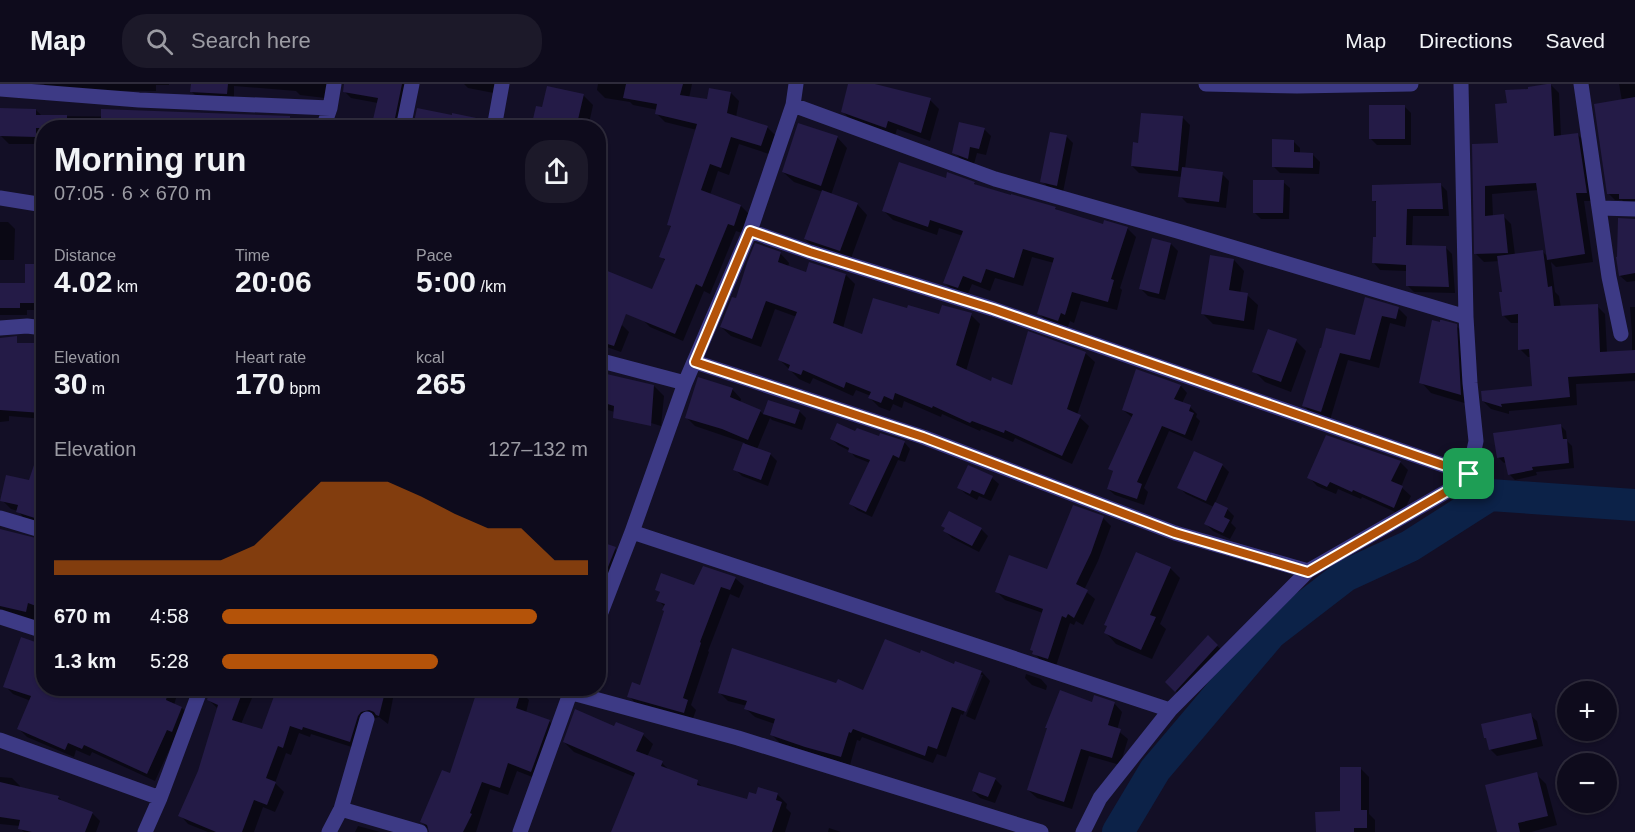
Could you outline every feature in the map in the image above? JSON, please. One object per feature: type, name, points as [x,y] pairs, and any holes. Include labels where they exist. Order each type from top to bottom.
[{"type":"street","points":[[326,120],[334,84]]},
{"type":"street","points":[[405,120],[412,84]]},
{"type":"street","points":[[495,120],[502,84]]},
{"type":"street","points":[[606,599],[685,383],[750,231],[793,105],[796,84]]},
{"type":"street","points":[[1206,84],[1411,84]]},
{"type":"street","points":[[1083,832],[1100,798],[1170,710],[1308,572],[1451,489],[1469,474],[1476,441],[1466,317],[1461,84]]},
{"type":"street","points":[[1581,84],[1609,277],[1621,334]]},
{"type":"street","points":[[0,89],[139,100],[330,108]]},
{"type":"street","points":[[793,105],[996,179],[1466,317]]},
{"type":"street","points":[[0,198],[36,204]]},
{"type":"street","points":[[1600,208],[1635,209]]},
{"type":"street","points":[[750,231],[993,309],[1469,474]]},
{"type":"street","points":[[0,328],[36,327]]},
{"type":"street","points":[[606,362],[685,383]]},
{"type":"street","points":[[695,362],[923,437],[1175,533],[1308,572]]},
{"type":"street","points":[[0,518],[36,529]]},
{"type":"street","points":[[632,532],[1170,710]]},
{"type":"street","points":[[0,618],[36,629]]},
{"type":"street","points":[[145,832],[198,696]]},
{"type":"street","points":[[520,832],[569,696]]},
{"type":"street","points":[[589,696],[738,738],[1041,832]]},
{"type":"street","points":[[329,832],[341,809],[368,719]]},
{"type":"street","points":[[0,740],[160,798]]},
{"type":"street","points":[[341,809],[420,832]]},
{"type":"building","points":[[191,84],[228,84],[227,94],[190,92]]},
{"type":"building","points":[[344,84],[402,84],[395,120],[373,120],[378,98],[343,92]]},
{"type":"building","points":[[626,84],[683,84],[680,95],[707,99],[709,88],[731,92],[727,113],[768,126],[761,146],[731,137],[721,168],[710,164],[701,190],[741,205],[734,226],[728,224],[702,287],[696,284],[675,334],[626,314],[614,346],[606,344],[608,302],[606,301],[606,270],[652,289],[665,259],[659,257],[671,226],[667,225],[697,124],[655,114],[657,104],[623,98]]},
{"type":"building","points":[[848,84],[875,84],[931,98],[921,133],[888,121],[886,128],[841,112]]},
{"type":"building","points":[[1551,84],[1554,136],[1578,133],[1587,193],[1576,193],[1585,254],[1547,260],[1536,183],[1485,186],[1485,216],[1504,214],[1508,253],[1474,254],[1472,144],[1498,143],[1495,104],[1507,103],[1505,90],[1528,89],[1528,87]]},
{"type":"building","points":[[547,86],[584,94],[578,120],[533,119],[536,106],[542,107]]},
{"type":"building","points":[[1635,97],[1635,199],[1619,199],[1619,194],[1607,194],[1594,104]]},
{"type":"building","points":[[1369,105],[1405,105],[1405,139],[1369,139]]},
{"type":"building","points":[[0,108],[36,109],[36,115],[67,115],[67,120],[36,120],[36,137],[0,136]]},
{"type":"building","points":[[417,108],[486,120],[414,120]]},
{"type":"building","points":[[101,109],[290,116],[290,120],[101,120]]},
{"type":"building","points":[[1141,113],[1183,116],[1178,171],[1131,166],[1133,142],[1138,143]]},
{"type":"building","points":[[959,122],[985,128],[979,149],[970,147],[968,159],[952,153]]},
{"type":"building","points":[[798,123],[838,136],[821,186],[782,172]]},
{"type":"building","points":[[1050,132],[1067,135],[1057,186],[1040,182]]},
{"type":"building","points":[[1272,139],[1294,140],[1294,152],[1313,153],[1313,168],[1272,167]]},
{"type":"building","points":[[899,162],[946,178],[947,172],[975,182],[974,184],[1056,207],[1055,209],[1103,224],[1104,220],[1128,227],[1111,279],[1114,280],[1108,302],[1072,292],[1065,315],[1061,313],[1058,321],[1037,314],[1054,258],[1023,249],[1014,278],[986,269],[981,283],[963,276],[958,288],[943,283],[963,231],[930,220],[928,227],[882,211]]},
{"type":"building","points":[[1182,167],[1223,172],[1219,202],[1178,197]]},
{"type":"building","points":[[1253,180],[1284,180],[1283,213],[1253,213]]},
{"type":"building","points":[[1441,183],[1443,209],[1407,209],[1406,245],[1446,246],[1449,287],[1406,286],[1406,265],[1372,263],[1373,237],[1376,237],[1376,201],[1372,201],[1372,185]]},
{"type":"building","points":[[822,190],[858,203],[840,251],[804,239]]},
{"type":"building","points":[[1618,218],[1635,219],[1635,273],[1619,276],[1616,257]]},
{"type":"building","points":[[1152,238],[1171,243],[1159,294],[1139,289]]},
{"type":"building","points":[[755,243],[781,252],[778,262],[806,272],[809,262],[846,274],[833,323],[862,334],[873,298],[939,314],[942,305],[972,313],[956,365],[991,381],[992,377],[1012,385],[1028,331],[1086,352],[1067,409],[1081,415],[1062,456],[1005,430],[1004,433],[972,421],[970,423],[933,406],[932,408],[895,393],[893,400],[884,396],[881,403],[868,398],[871,392],[846,382],[844,388],[803,370],[801,375],[788,370],[790,365],[778,360],[797,312],[766,301],[752,339],[720,327],[732,297],[736,298]]},
{"type":"building","points":[[1543,250],[1548,287],[1552,286],[1554,306],[1598,304],[1600,352],[1635,350],[1635,373],[1568,377],[1570,397],[1501,404],[1502,407],[1482,401],[1481,391],[1532,386],[1529,349],[1518,350],[1518,314],[1502,316],[1499,292],[1502,292],[1497,256]]},
{"type":"building","points":[[1210,255],[1234,259],[1229,290],[1248,293],[1244,321],[1201,314]]},
{"type":"building","points":[[25,264],[36,264],[36,303],[20,303],[20,308],[0,308],[0,283],[25,283]]},
{"type":"building","points":[[1365,297],[1399,307],[1396,319],[1382,316],[1370,360],[1340,353],[1321,412],[1302,406],[1326,328],[1355,335]]},
{"type":"building","points":[[1432,320],[1457,324],[1461,395],[1419,383]]},
{"type":"building","points":[[1268,329],[1297,339],[1281,382],[1252,372]]},
{"type":"building","points":[[17,336],[17,343],[36,343],[36,413],[0,410],[0,338]]},
{"type":"building","points":[[1136,369],[1181,385],[1174,399],[1191,405],[1189,411],[1194,413],[1185,435],[1162,426],[1137,482],[1142,484],[1137,499],[1107,489],[1113,471],[1108,469],[1133,414],[1122,410]]},
{"type":"building","points":[[606,374],[654,385],[651,426],[613,418],[614,406],[606,404]]},
{"type":"building","points":[[698,377],[733,388],[730,397],[761,410],[748,440],[722,429],[685,418]]},
{"type":"building","points":[[768,400],[800,410],[795,424],[763,414]]},
{"type":"building","points":[[837,423],[855,431],[857,428],[879,436],[880,433],[905,441],[899,458],[893,455],[866,512],[849,504],[870,460],[848,452],[849,448],[830,439]]},
{"type":"building","points":[[1561,424],[1563,439],[1567,439],[1569,463],[1532,467],[1533,470],[1508,475],[1504,457],[1497,458],[1493,433]]},
{"type":"building","points":[[1326,435],[1401,461],[1391,481],[1403,486],[1394,508],[1330,482],[1327,487],[1307,478]]},
{"type":"building","points":[[743,443],[771,453],[761,480],[733,470]]},
{"type":"building","points":[[1194,451],[1223,464],[1206,501],[1177,488]]},
{"type":"building","points":[[36,459],[36,518],[16,512],[18,505],[0,501],[6,475],[29,480]]},
{"type":"building","points":[[968,465],[993,476],[984,495],[972,490],[970,494],[957,488]]},
{"type":"building","points":[[1215,502],[1228,508],[1224,517],[1230,520],[1223,533],[1204,524]]},
{"type":"building","points":[[1073,505],[1104,516],[1091,553],[1076,584],[1088,590],[1074,618],[1068,614],[1066,618],[1062,616],[1048,659],[1032,654],[1033,651],[1030,650],[1043,609],[995,592],[1009,555],[1047,569]]},
{"type":"building","points":[[949,511],[982,528],[972,546],[943,531],[945,528],[941,526]]},
{"type":"building","points":[[0,529],[36,538],[36,606],[28,603],[26,612],[0,606]]},
{"type":"building","points":[[606,544],[616,547],[606,572]]},
{"type":"building","points":[[1136,552],[1171,567],[1150,615],[1156,617],[1141,650],[1104,633],[1107,626],[1104,625]]},
{"type":"building","points":[[703,566],[736,577],[730,590],[721,587],[700,642],[683,698],[688,700],[684,713],[627,697],[632,682],[640,685],[664,611],[662,610],[665,604],[656,601],[660,592],[655,590],[661,573],[694,585]]},
{"type":"building","points":[[1208,635],[1218,645],[1175,692],[1165,682]]},
{"type":"building","points":[[21,637],[36,642],[36,696],[167,696],[166,700],[182,707],[172,732],[167,730],[147,774],[84,745],[82,749],[68,743],[65,750],[17,729],[31,696],[3,687]]},
{"type":"building","points":[[885,639],[920,653],[921,650],[954,664],[955,661],[982,671],[966,712],[952,707],[937,749],[928,746],[925,756],[853,729],[851,733],[849,732],[841,757],[805,747],[770,735],[775,719],[744,709],[747,701],[718,693],[732,648],[836,683],[838,679],[863,690]]},
{"type":"building","points":[[1060,690],[1092,702],[1094,695],[1115,702],[1108,725],[1121,729],[1112,758],[1081,749],[1064,802],[1027,790],[1047,728],[1045,728]]},
{"type":"building","points":[[208,696],[241,696],[232,720],[262,729],[274,696],[384,696],[379,716],[369,710],[361,712],[358,716],[350,742],[303,727],[302,730],[290,726],[283,748],[278,746],[266,778],[276,782],[267,805],[254,800],[242,832],[216,832],[178,816],[198,771],[218,705],[207,700]]},
{"type":"building","points":[[475,696],[520,696],[516,708],[550,720],[531,772],[508,763],[500,788],[482,782],[470,813],[472,814],[463,832],[429,832],[427,825],[420,822],[442,770],[450,773]]},
{"type":"building","points":[[575,709],[614,726],[616,722],[644,733],[636,751],[663,761],[661,766],[698,780],[697,785],[747,799],[749,792],[756,794],[758,787],[778,793],[776,800],[782,802],[772,832],[611,832],[635,773],[563,742]]},
{"type":"building","points":[[1531,713],[1537,739],[1489,750],[1481,724]]},
{"type":"building","points":[[1340,767],[1361,767],[1361,810],[1367,810],[1367,828],[1354,828],[1354,832],[1316,832],[1315,812],[1340,811]]},
{"type":"building","points":[[979,772],[996,778],[988,797],[972,791]]},
{"type":"building","points":[[1537,772],[1548,816],[1518,823],[1520,832],[1497,832],[1485,785]]},
{"type":"building","points":[[0,782],[59,796],[58,799],[93,812],[85,832],[32,832],[18,829],[20,820],[0,817]]},
{"type":"waterway","points":[[1118,832],[1155,770],[1271,633],[1345,576],[1410,546],[1490,495],[1635,505]]},
{"type":"route","points":[[750,231],[993,309],[1469,474],[1451,489],[1308,572],[1175,533],[923,437],[695,362],[750,231]]}]
